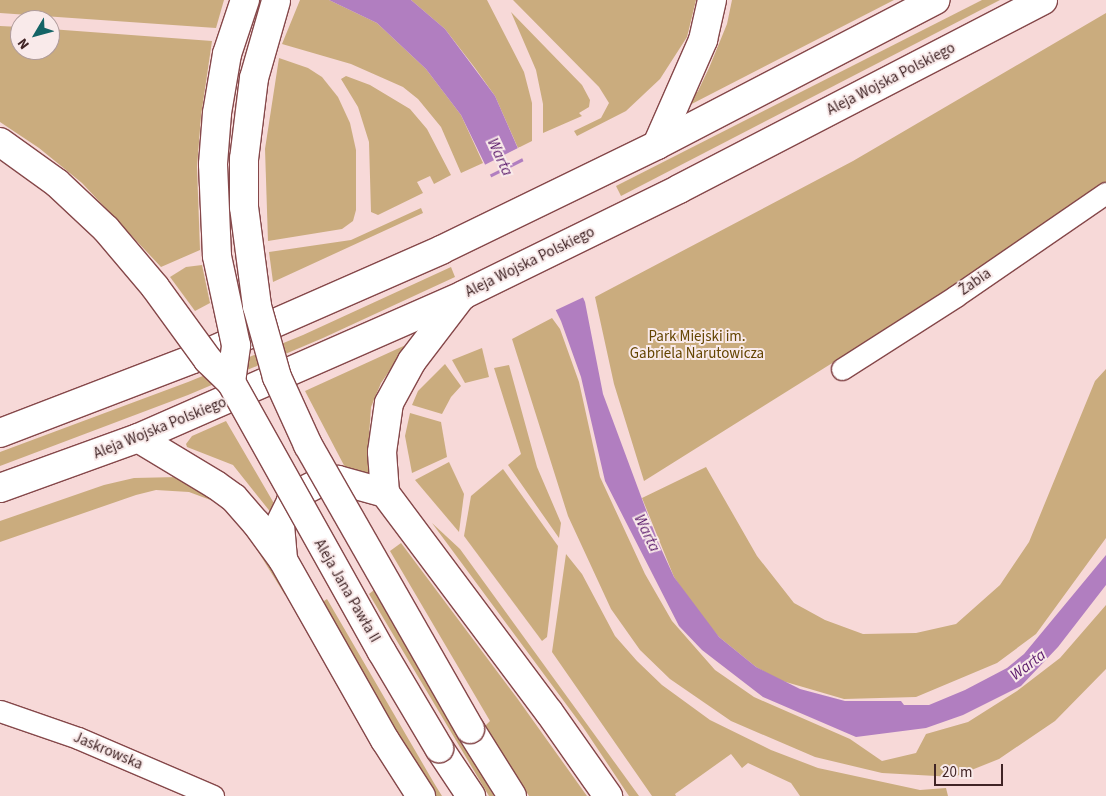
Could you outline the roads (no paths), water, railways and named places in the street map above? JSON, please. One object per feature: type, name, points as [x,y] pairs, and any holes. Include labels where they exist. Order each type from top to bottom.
[{"type":"main road","points":[[231,382],[236,345],[217,256],[213,164],[217,113],[227,54],[245,0]]},
{"type":"main road","points":[[277,0],[254,78],[244,160],[249,263],[257,306],[277,377],[308,445],[470,729],[512,796]]},
{"type":"main road","points":[[656,145],[703,40],[712,0]]},
{"type":"main road","points":[[0,433],[33,422],[193,359],[441,250],[656,145],[936,0]]},
{"type":"main road","name":"Aleja Wojska Polskiego","points":[[0,488],[138,438],[463,295],[630,214],[1042,0]]},
{"type":"main road","name":"Aleja Jana Pawła II","points":[[0,142],[57,183],[106,229],[156,287],[208,360],[231,382],[377,644],[439,748],[471,796]]},
{"type":"main road","points":[[463,295],[412,360],[389,403],[383,435],[385,493],[549,712],[608,796]]},
{"type":"main road","points":[[0,426],[33,422]]},
{"type":"main road","points":[[138,438],[234,498],[283,560],[385,740],[421,796]]},
{"type":"main road","points":[[283,560],[280,548],[280,524],[291,501],[299,493],[323,481],[338,480],[385,493]]},
{"type":"street","name":"Żabia","points":[[842,369],[956,296],[1106,193]]},
{"type":"street","name":"Jaskrowska","points":[[0,711],[78,738],[213,796]]},
{"type":"water","name":"Warta","points":[[329,0],[411,0],[445,29],[495,96],[585,302],[603,394],[658,542],[674,577],[719,637],[756,667],[800,689],[845,701],[901,701],[904,705],[929,705],[965,690],[1007,668],[1024,654],[1106,555],[1106,585],[1058,647],[1021,686],[963,715],[926,728],[856,737],[763,697],[702,650],[679,626],[605,481],[581,377],[561,321],[461,115],[426,69],[377,23]]},
{"type":"park label","name":"Park Miejski im. Gabriela Narutowicza","points":[[697,344]]}]
